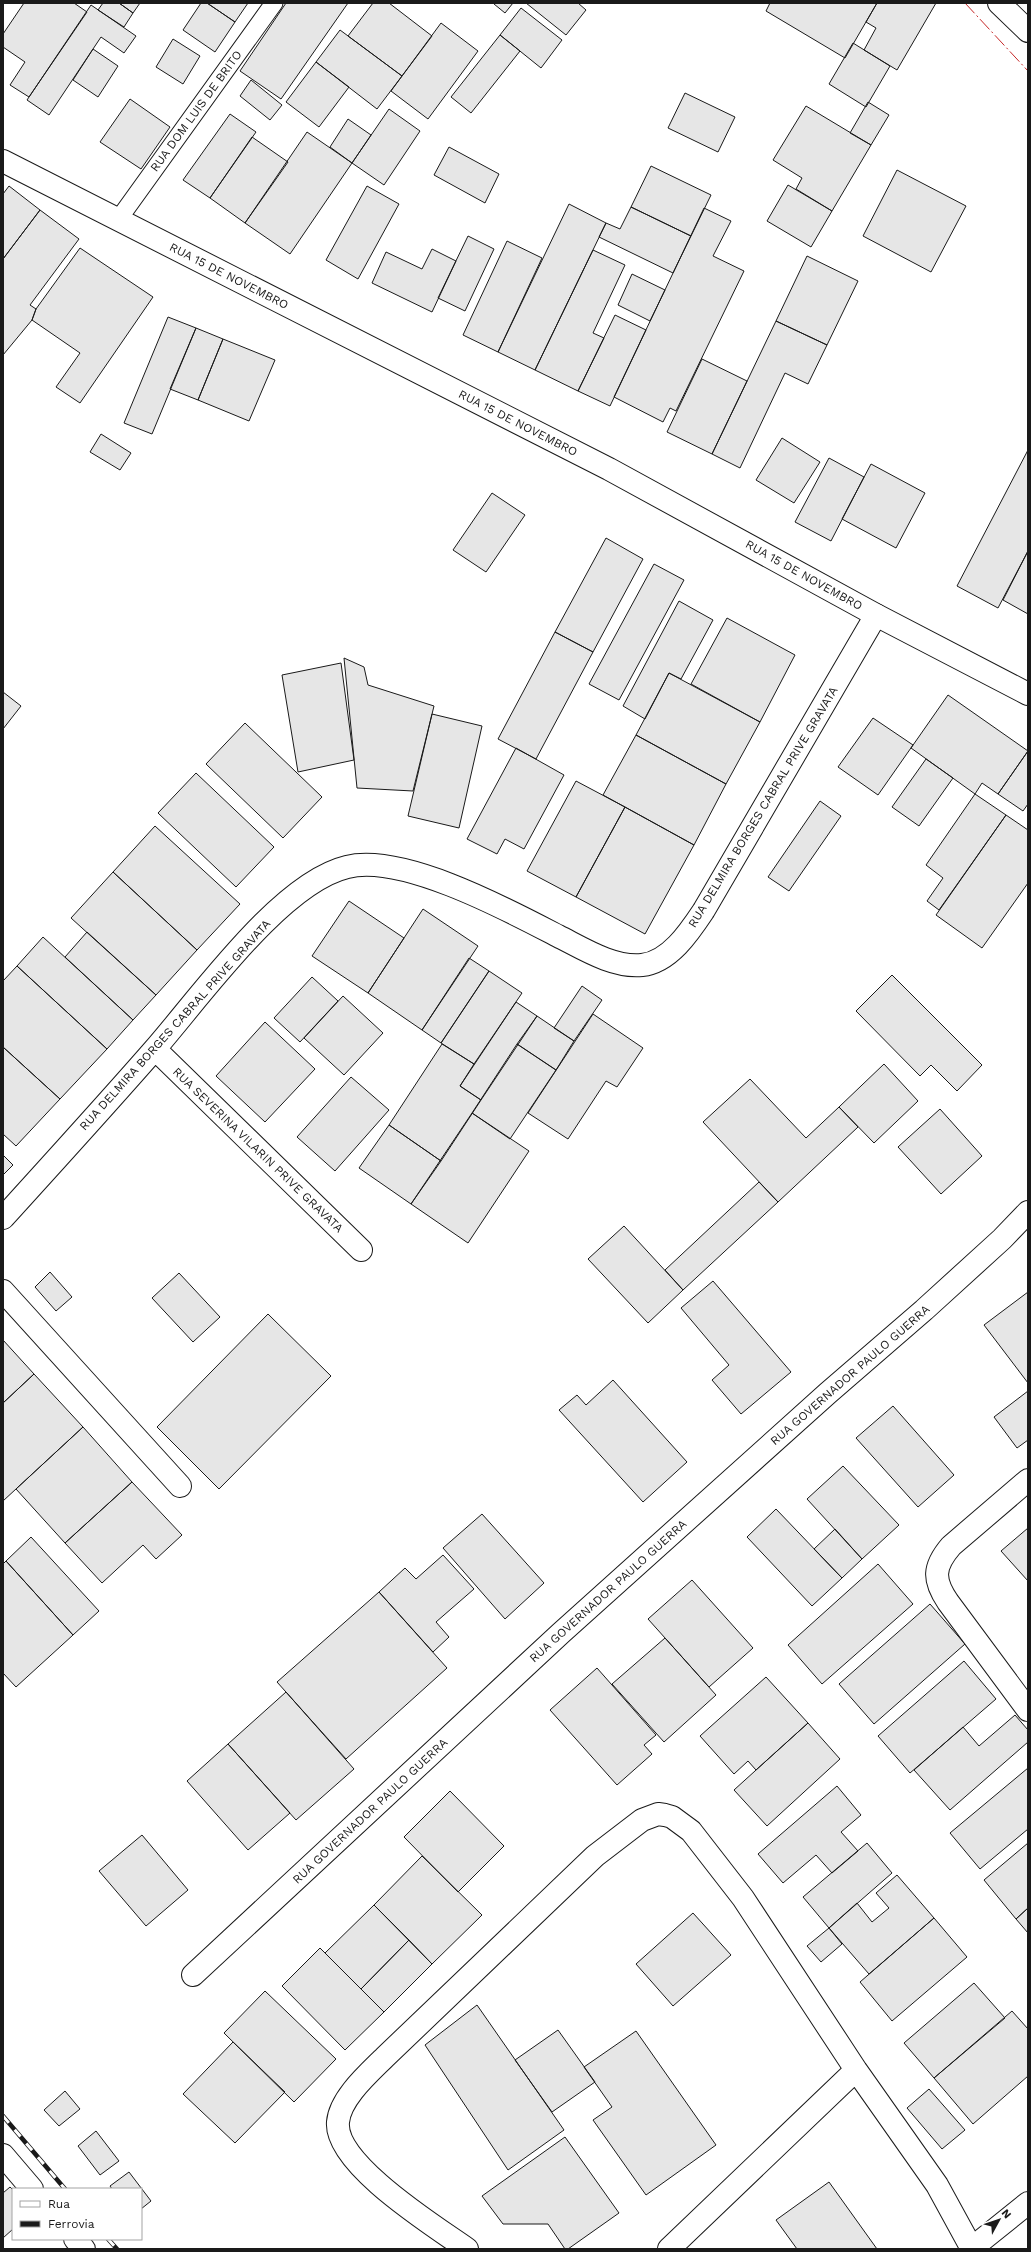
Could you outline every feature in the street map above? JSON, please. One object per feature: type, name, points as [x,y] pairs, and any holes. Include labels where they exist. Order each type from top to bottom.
[{"type":"street","points":[[999,3],[1028,31]]},
{"type":"street","name":"RUA 15 DE NOVEMBRO","points":[[3,161],[609,469],[876,615],[1028,694]]},
{"type":"street","name":"RUA DELMIRA BORGES CABRAL PRIVE GRAVATA","points":[[3,1218],[155,1049],[240,948],[302,889],[322,876],[348,866],[377,865],[412,871],[506,909],[593,954],[625,964],[644,965],[670,952],[690,931],[704,910],[876,615]]},
{"type":"street","name":"RUA SEVERINA VILARIN PRIVE GRAVATA","points":[[155,1049],[361,1250]]},
{"type":"street","name":"RUA GOVERNADOR PAULO GUERRA","points":[[193,1975],[561,1633],[822,1398],[924,1310],[1002,1239],[1028,1212]]},
{"type":"street","points":[[3,1291],[180,1486]]},
{"type":"street","points":[[1028,1480],[951,1546],[937,1567],[938,1580],[948,1602],[1028,1710]]},
{"type":"street","points":[[467,2249],[390,2194],[364,2171],[344,2145],[338,2124],[343,2106],[359,2083],[385,2056],[595,1856],[632,1826],[642,1820],[658,1814],[672,1817],[684,1825],[707,1849],[743,1898],[856,2070],[937,2185],[971,2249],[1028,2202]]},
{"type":"street","points":[[669,2249],[856,2070]]},
{"type":"street","points":[[3,2155],[31,2188]]},
{"type":"street","points":[[76,2240],[84,2249]]},
{"type":"lane","name":"RUA DOM LUIS DE BRITO","points":[[118,220],[274,3]]},
{"type":"building","points":[[24,3],[74,3],[87,12],[29,97],[10,85],[25,62],[3,47],[3,34]]},
{"type":"building","points":[[103,3],[119,3],[133,13],[124,27],[98,10]]},
{"type":"building","points":[[119,3],[140,3],[133,13]]},
{"type":"building","points":[[201,3],[207,3],[235,22],[215,52],[183,30]]},
{"type":"building","points":[[207,3],[248,3],[235,22]]},
{"type":"building","points":[[286,3],[348,3],[281,99],[240,71]]},
{"type":"building","points":[[373,3],[389,3],[432,36],[402,76],[348,36]]},
{"type":"building","points":[[513,3],[505,13],[494,4]]},
{"type":"building","points":[[526,3],[578,3],[586,10],[566,35]]},
{"type":"building","points":[[770,3],[877,3],[845,58],[766,11]]},
{"type":"building","points":[[877,3],[936,3],[897,70],[864,50],[876,28],[866,22]]},
{"type":"building","points":[[91,5],[136,36],[124,53],[101,37],[49,115],[27,100]]},
{"type":"building","points":[[521,8],[562,40],[541,68],[500,35]]},
{"type":"building","points":[[441,23],[478,51],[428,119],[391,91]]},
{"type":"building","points":[[340,30],[402,76],[377,109],[316,62]]},
{"type":"building","points":[[500,35],[520,51],[471,113],[451,97]]},
{"type":"building","points":[[173,39],[200,56],[183,84],[156,67]]},
{"type":"building","points":[[853,43],[890,66],[866,107],[829,84]]},
{"type":"building","points":[[93,49],[118,66],[98,97],[73,80]]},
{"type":"building","points":[[316,62],[349,87],[319,127],[286,102]]},
{"type":"building","points":[[251,80],[282,105],[270,120],[240,96]]},
{"type":"building","points":[[685,93],[735,117],[718,152],[668,128]]},
{"type":"building","points":[[130,99],[170,127],[141,169],[100,142]]},
{"type":"building","points":[[868,102],[889,115],[871,145],[850,133]]},
{"type":"building","points":[[806,106],[871,145],[832,211],[796,189],[802,178],[773,160]]},
{"type":"building","points":[[389,109],[420,131],[384,185],[352,163]]},
{"type":"building","points":[[230,114],[256,132],[210,198],[183,180]]},
{"type":"building","points":[[348,119],[371,135],[352,163],[330,147]]},
{"type":"building","points":[[307,132],[352,163],[290,254],[245,223]]},
{"type":"building","points":[[252,137],[288,162],[245,223],[210,198]]},
{"type":"building","points":[[449,147],[499,174],[485,203],[434,175]]},
{"type":"building","points":[[651,166],[711,195],[691,236],[631,207]]},
{"type":"building","points":[[897,170],[966,206],[931,272],[863,236]]},
{"type":"building","points":[[788,185],[832,211],[811,247],[767,221]]},
{"type":"building","points":[[9,186],[40,210],[3,259],[3,194]]},
{"type":"building","points":[[367,186],[399,204],[358,279],[326,260]]},
{"type":"building","points":[[569,204],[606,223],[535,370],[498,352]]},
{"type":"building","points":[[631,207],[691,236],[673,273],[599,237],[606,223],[620,229]]},
{"type":"building","points":[[704,208],[731,221],[713,256],[744,271],[676,411],[670,408],[663,422],[614,397]]},
{"type":"building","points":[[40,210],[79,239],[30,305],[36,309],[32,320],[3,355],[3,259]]},
{"type":"building","points":[[468,236],[494,249],[465,311],[438,298]]},
{"type":"building","points":[[507,241],[542,258],[498,352],[463,335]]},
{"type":"building","points":[[80,248],[153,297],[80,403],[56,387],[80,353],[32,320],[36,309]]},
{"type":"building","points":[[432,249],[456,261],[432,312],[372,283],[386,252],[422,269]]},
{"type":"building","points":[[593,250],[625,265],[593,333],[604,338],[578,391],[535,370]]},
{"type":"building","points":[[807,256],[858,281],[827,345],[776,321]]},
{"type":"building","points":[[632,274],[665,290],[650,321],[618,305]]},
{"type":"building","points":[[615,315],[646,330],[610,406],[578,391]]},
{"type":"building","points":[[168,317],[196,328],[152,434],[124,423]]},
{"type":"building","points":[[776,321],[827,345],[808,384],[785,373],[740,468],[712,454]]},
{"type":"building","points":[[196,328],[223,339],[198,400],[170,389]]},
{"type":"building","points":[[223,339],[275,360],[249,421],[198,400]]},
{"type":"building","points":[[702,359],[747,381],[712,454],[667,432]]},
{"type":"building","points":[[101,434],[131,453],[120,470],[90,452]]},
{"type":"building","points":[[782,438],[820,462],[794,503],[756,480]]},
{"type":"building","points":[[1028,450],[1028,551],[998,608],[957,586]]},
{"type":"building","points":[[829,458],[864,477],[831,541],[795,522]]},
{"type":"building","points":[[871,464],[925,493],[896,548],[842,519]]},
{"type":"building","points":[[492,493],[525,515],[486,572],[453,550]]},
{"type":"building","points":[[606,538],[643,559],[593,652],[555,632]]},
{"type":"building","points":[[1028,551],[1028,614],[1003,600]]},
{"type":"building","points":[[654,564],[684,580],[619,700],[589,684]]},
{"type":"building","points":[[679,601],[713,620],[681,679],[669,673],[645,719],[623,706]]},
{"type":"building","points":[[727,618],[795,655],[760,722],[691,684]]},
{"type":"building","points":[[555,632],[593,652],[536,759],[498,739]]},
{"type":"building","points":[[344,658],[364,667],[368,685],[434,706],[413,791],[357,788]]},
{"type":"building","points":[[341,663],[354,760],[298,772],[282,675]]},
{"type":"building","points":[[669,673],[760,722],[726,784],[636,735]]},
{"type":"building","points":[[3,692],[21,706],[3,729]]},
{"type":"building","points":[[948,695],[1028,751],[998,794],[982,783],[975,794],[911,748]]},
{"type":"building","points":[[432,714],[482,726],[459,828],[408,816]]},
{"type":"building","points":[[873,718],[913,745],[878,795],[838,767]]},
{"type":"building","points":[[245,723],[322,797],[283,838],[206,764]]},
{"type":"building","points":[[636,735],[726,784],[694,845],[603,795]]},
{"type":"building","points":[[516,748],[564,775],[524,849],[505,839],[497,854],[467,839]]},
{"type":"building","points":[[1028,751],[1028,804],[1023,811],[998,794]]},
{"type":"building","points":[[926,759],[953,778],[919,826],[892,807]]},
{"type":"building","points":[[196,773],[274,847],[236,887],[158,813]]},
{"type":"building","points":[[576,781],[625,807],[576,897],[527,871]]},
{"type":"building","points":[[975,794],[1006,815],[939,910],[927,901],[943,878],[926,865]]},
{"type":"building","points":[[820,801],[841,816],[789,891],[768,877]]},
{"type":"building","points":[[625,807],[694,845],[645,934],[576,897]]},
{"type":"building","points":[[1006,815],[1028,830],[1028,883],[982,948],[936,915]]},
{"type":"building","points":[[155,826],[240,904],[197,950],[113,872]]},
{"type":"building","points":[[113,872],[197,950],[156,995],[71,918]]},
{"type":"building","points":[[349,901],[404,938],[368,993],[312,956]]},
{"type":"building","points":[[423,909],[478,946],[422,1030],[368,993]]},
{"type":"building","points":[[87,932],[156,995],[133,1020],[65,957]]},
{"type":"building","points":[[43,937],[133,1020],[107,1049],[17,966]]},
{"type":"building","points":[[469,958],[489,971],[441,1043],[422,1030]]},
{"type":"building","points":[[17,966],[107,1049],[60,1099],[3,1047],[3,981]]},
{"type":"building","points":[[489,971],[522,993],[474,1064],[441,1043]]},
{"type":"building","points":[[892,975],[982,1065],[957,1091],[931,1065],[920,1076],[856,1011]]},
{"type":"building","points":[[312,977],[338,1001],[300,1042],[274,1018]]},
{"type":"building","points":[[582,986],[602,1000],[574,1041],[554,1028]]},
{"type":"building","points":[[343,996],[383,1033],[344,1075],[304,1038]]},
{"type":"building","points":[[516,1002],[537,1016],[481,1100],[460,1086]]},
{"type":"building","points":[[593,1014],[643,1048],[617,1087],[606,1081],[568,1139],[528,1113]]},
{"type":"building","points":[[537,1016],[574,1041],[556,1070],[517,1044]]},
{"type":"building","points":[[265,1022],[315,1069],[265,1122],[216,1076]]},
{"type":"building","points":[[442,1044],[474,1064],[460,1086],[481,1100],[441,1161],[389,1125]]},
{"type":"building","points":[[517,1044],[556,1070],[510,1139],[472,1113]]},
{"type":"building","points":[[3,1047],[60,1099],[16,1146],[3,1134]]},
{"type":"building","points":[[884,1064],[918,1101],[874,1143],[839,1107]]},
{"type":"building","points":[[351,1077],[389,1110],[335,1171],[297,1137]]},
{"type":"building","points":[[750,1079],[806,1138],[839,1107],[858,1127],[778,1202],[703,1122]]},
{"type":"building","points":[[940,1109],[982,1156],[941,1194],[898,1147]]},
{"type":"building","points":[[472,1113],[529,1151],[468,1243],[411,1204]]},
{"type":"building","points":[[389,1125],[441,1161],[411,1204],[359,1168]]},
{"type":"building","points":[[3,1155],[13,1165],[3,1175]]},
{"type":"building","points":[[759,1182],[778,1202],[683,1290],[665,1270]]},
{"type":"building","points":[[624,1226],[683,1290],[648,1323],[588,1259]]},
{"type":"building","points":[[50,1272],[72,1297],[56,1311],[35,1287]]},
{"type":"building","points":[[179,1273],[220,1317],[193,1342],[152,1298]]},
{"type":"building","points":[[713,1281],[791,1372],[741,1414],[712,1380],[729,1365],[681,1308]]},
{"type":"building","points":[[1028,1292],[1028,1383],[984,1325]]},
{"type":"building","points":[[268,1314],[331,1376],[219,1489],[157,1427]]},
{"type":"building","points":[[3,1340],[34,1374],[3,1403]]},
{"type":"building","points":[[34,1374],[83,1427],[3,1501],[3,1403]]},
{"type":"building","points":[[613,1380],[687,1462],[643,1502],[559,1410],[577,1395],[586,1405]]},
{"type":"building","points":[[1028,1391],[1028,1440],[1017,1448],[994,1417]]},
{"type":"building","points":[[893,1406],[954,1475],[918,1507],[856,1438]]},
{"type":"building","points":[[83,1427],[132,1482],[65,1543],[16,1489]]},
{"type":"building","points":[[843,1466],[899,1525],[862,1559],[807,1499]]},
{"type":"building","points":[[132,1482],[182,1535],[156,1559],[143,1545],[102,1583],[65,1543]]},
{"type":"building","points":[[776,1509],[842,1578],[812,1606],[747,1537]]},
{"type":"building","points":[[482,1514],[544,1583],[505,1619],[443,1548]]},
{"type":"building","points":[[1028,1528],[1028,1581],[1001,1551]]},
{"type":"building","points":[[835,1529],[862,1559],[842,1578],[814,1549]]},
{"type":"building","points":[[31,1537],[99,1611],[73,1635],[6,1561]]},
{"type":"building","points":[[443,1555],[474,1589],[436,1622],[449,1637],[433,1652],[379,1592],[405,1568],[416,1579]]},
{"type":"building","points":[[6,1561],[73,1635],[16,1687],[3,1673],[3,1564]]},
{"type":"building","points":[[878,1564],[913,1604],[822,1684],[788,1645]]},
{"type":"building","points":[[692,1580],[753,1648],[709,1687],[648,1619]]},
{"type":"building","points":[[379,1592],[447,1668],[346,1759],[277,1682]]},
{"type":"building","points":[[930,1604],[965,1644],[874,1724],[839,1684]]},
{"type":"building","points":[[665,1638],[716,1695],[664,1742],[612,1684]]},
{"type":"building","points":[[964,1661],[996,1699],[910,1773],[878,1736]]},
{"type":"building","points":[[597,1668],[656,1735],[644,1745],[652,1754],[617,1785],[550,1710]]},
{"type":"building","points":[[766,1677],[808,1723],[756,1770],[748,1761],[734,1774],[700,1736]]},
{"type":"building","points":[[286,1692],[354,1769],[296,1820],[228,1744]]},
{"type":"building","points":[[1015,1715],[1028,1730],[1028,1742],[950,1810],[914,1770],[963,1727],[979,1746]]},
{"type":"building","points":[[808,1723],[840,1759],[767,1826],[734,1790]]},
{"type":"building","points":[[228,1744],[290,1813],[248,1850],[187,1781]]},
{"type":"building","points":[[1028,1768],[1028,1829],[980,1869],[950,1833]]},
{"type":"building","points":[[837,1786],[861,1815],[841,1832],[858,1851],[832,1873],[816,1855],[783,1883],[758,1854]]},
{"type":"building","points":[[450,1791],[504,1846],[458,1892],[404,1837]]},
{"type":"building","points":[[142,1835],[188,1890],[146,1926],[99,1871]]},
{"type":"building","points":[[867,1843],[892,1873],[829,1928],[803,1897]]},
{"type":"building","points":[[1028,1843],[1028,1908],[1016,1919],[984,1880]]},
{"type":"building","points":[[422,1856],[482,1915],[432,1964],[374,1905]]},
{"type":"building","points":[[897,1875],[934,1918],[869,1974],[829,1928],[857,1903],[872,1922],[889,1908],[876,1893]]},
{"type":"building","points":[[374,1905],[409,1940],[361,1989],[325,1953]]},
{"type":"building","points":[[1028,1908],[1028,1933],[1016,1919]]},
{"type":"building","points":[[693,1913],[731,1955],[673,2006],[636,1964]]},
{"type":"building","points":[[934,1918],[967,1957],[892,2021],[860,1982]]},
{"type":"building","points":[[829,1928],[842,1944],[821,1962],[807,1946]]},
{"type":"building","points":[[409,1940],[432,1964],[384,2012],[361,1989]]},
{"type":"building","points":[[320,1948],[384,2012],[345,2050],[282,1986]]},
{"type":"building","points":[[974,1983],[1005,2018],[934,2078],[904,2043]]},
{"type":"building","points":[[265,1991],[336,2059],[294,2102],[224,2033]]},
{"type":"building","points":[[477,2005],[564,2130],[508,2170],[425,2045]]},
{"type":"building","points":[[1012,2011],[1028,2029],[1028,2076],[973,2124],[934,2078]]},
{"type":"building","points":[[558,2030],[595,2082],[552,2112],[515,2060]]},
{"type":"building","points":[[636,2031],[716,2145],[646,2195],[593,2120],[612,2107],[584,2067]]},
{"type":"building","points":[[233,2042],[285,2092],[235,2143],[183,2094]]},
{"type":"building","points":[[929,2089],[965,2130],[942,2149],[907,2108]]},
{"type":"building","points":[[65,2091],[80,2109],[59,2126],[44,2110]]},
{"type":"building","points":[[96,2131],[119,2161],[100,2175],[78,2146]]},
{"type":"building","points":[[565,2137],[619,2213],[568,2249],[565,2249],[548,2224],[503,2224],[482,2196]]},
{"type":"building","points":[[129,2172],[141,2188],[111,2188],[110,2186]]},
{"type":"building","points":[[829,2182],[877,2249],[797,2249],[776,2220]]},
{"type":"building","points":[[10,2187],[12,2189],[12,2230],[3,2238],[3,2193]]},
{"type":"building","points":[[142,2189],[151,2201],[142,2208]]},
{"type":"railway","points":[[3,2116],[64,2188]]},
{"type":"railway","points":[[109,2240],[117,2249]]},
{"type":"power","points":[[965,3],[1028,71]]}]
